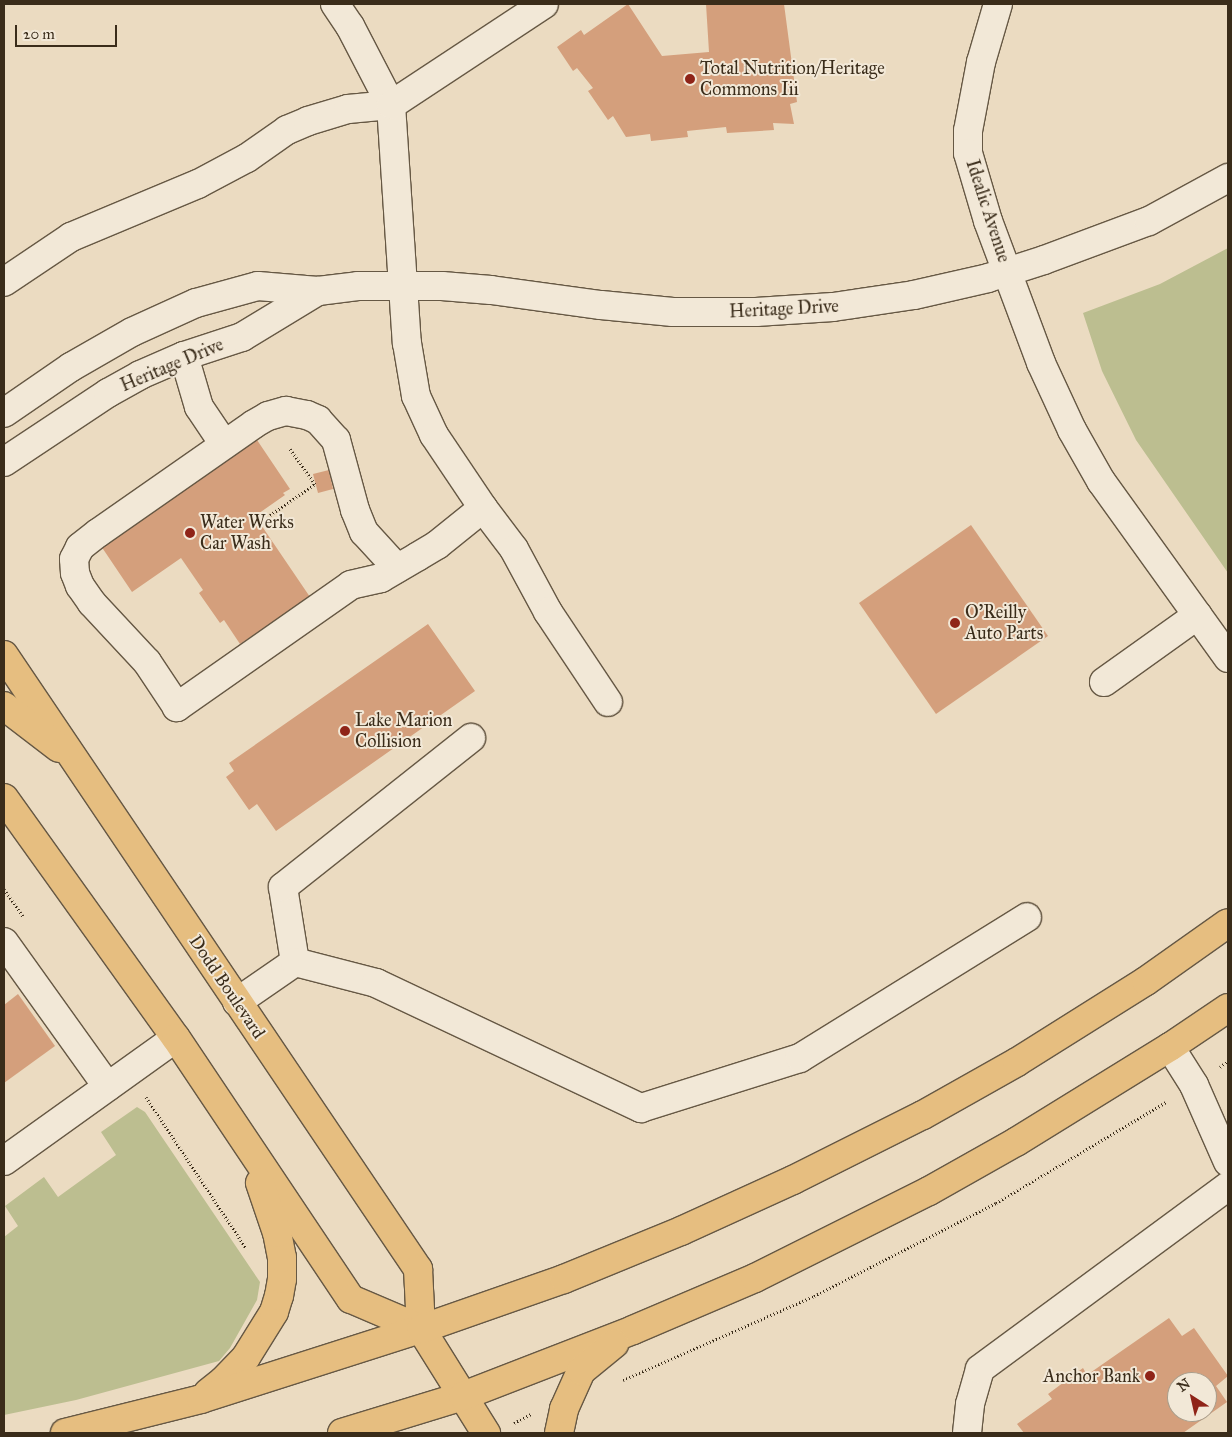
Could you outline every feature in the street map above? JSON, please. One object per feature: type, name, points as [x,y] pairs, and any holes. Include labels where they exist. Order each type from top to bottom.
[{"type":"main road","name":"Dodd Boulevard","points":[[4,655],[418,1270],[421,1329],[486,1433]]},
{"type":"main road","points":[[4,706],[78,763]]},
{"type":"main road","points":[[4,798],[176,1038],[351,1299],[421,1329]]},
{"type":"main road","points":[[65,1433],[201,1399],[421,1329],[564,1279],[681,1231],[793,1180],[923,1114],[1017,1062],[1146,981],[1228,923]]},
{"type":"main road","points":[[342,1433],[463,1396],[633,1330],[755,1278],[929,1191],[1016,1142],[1170,1048],[1228,1008]]},
{"type":"main road","points":[[201,1399],[223,1381],[246,1357],[274,1312],[280,1288],[282,1258],[278,1233],[246,1144]]},
{"type":"main road","points":[[559,1433],[564,1410],[581,1371],[633,1330]]},
{"type":"street","points":[[335,4],[350,26],[391,106],[403,286],[412,377],[423,415],[483,508],[514,549],[548,612],[608,702]]},
{"type":"street","points":[[4,282],[71,236],[198,184],[301,124],[348,109],[391,106],[544,4]]},
{"type":"street","name":"Idealic Avenue","points":[[998,4],[981,62],[970,111],[968,153],[988,221],[1042,363],[1072,430],[1101,481],[1228,658]]},
{"type":"street","name":"Heritage Drive","points":[[4,413],[104,347],[161,318],[196,303],[258,286],[318,291],[358,286],[491,290],[616,307],[673,312],[756,312],[833,307],[914,295],[1008,272],[1084,247],[1132,228],[1228,178]]},
{"type":"street","name":"Heritage Drive","points":[[4,462],[108,393],[140,375],[184,356],[242,337],[318,291]]},
{"type":"street","points":[[184,356],[199,406],[224,444]]},
{"type":"street","points":[[397,568],[364,532],[355,510],[336,440],[318,420],[296,412],[276,413],[254,424],[98,533],[80,547],[74,559],[75,573],[86,594],[147,662],[178,707],[351,585],[381,578],[437,545],[483,508]]},
{"type":"street","points":[[1104,682],[1198,615]]},
{"type":"street","points":[[295,962],[283,887],[471,738]]},
{"type":"street","points":[[237,1002],[295,962],[376,983],[641,1108],[800,1058],[1026,917]]},
{"type":"street","points":[[7,952],[108,1087]]},
{"type":"street","points":[[4,1161],[176,1038]]},
{"type":"street","points":[[1170,1048],[1194,1086],[1228,1162]]},
{"type":"street","points":[[967,1433],[970,1404],[980,1369],[1228,1186]]},
{"type":"path","points":[[270,515],[315,484],[290,449]]},
{"type":"green space","points":[[1228,248],[1228,573],[1136,440],[1102,371],[1083,313],[1160,284]]},
{"type":"green space","points":[[137,1107],[145,1112],[260,1282],[257,1300],[230,1348],[219,1361],[76,1400],[4,1415],[4,1237],[18,1226],[5,1206],[44,1177],[58,1197],[116,1155],[101,1132]]},
{"type":"building","name":"Total Nutrition/Heritage Commons Iii","points":[[628,4],[662,56],[709,52],[706,4],[784,4],[797,102],[790,104],[794,124],[773,123],[774,130],[727,133],[726,127],[687,131],[688,137],[651,141],[650,134],[626,137],[613,116],[608,120],[588,91],[593,88],[577,68],[573,71],[557,47],[581,30],[584,35]]},
{"type":"building","name":"Water Werks Car Wash","points":[[255,437],[290,489],[283,493],[285,495],[255,516],[310,597],[240,644],[224,620],[220,623],[199,593],[203,590],[181,558],[132,592],[99,543]]},
{"type":"building","points":[[329,470],[333,489],[318,493],[313,474]]},
{"type":"building","points":[[971,525],[1048,636],[936,714],[859,603]]},
{"type":"building","name":"Lake Marion Collision","points":[[428,624],[475,691],[276,831],[257,804],[249,810],[226,777],[234,771],[229,763]]},
{"type":"building","points":[[18,994],[55,1046],[4,1083],[4,1005]]},
{"type":"building","name":"Anchor Bank","points":[[1169,1318],[1182,1336],[1194,1328],[1228,1376],[1217,1385],[1217,1372],[1167,1372],[1167,1422],[1199,1422],[1183,1433],[1024,1433],[1017,1424],[1052,1399],[1048,1394],[1083,1368],[1087,1375]]},
{"type":"building","name":"Anchor Bank","points":[[1217,1387],[1227,1402],[1217,1409]]},
{"type":"place","name":"Total Nutrition/Heritage Commons Iii","points":[[690,79]]},
{"type":"place","name":"Water Werks Car Wash","points":[[190,533]]},
{"type":"place","name":"O'Reilly Auto Parts","points":[[955,623]]},
{"type":"place","name":"Lake Marion Collision","points":[[345,731]]},
{"type":"place","name":"Anchor Bank","points":[[1150,1376]]}]
